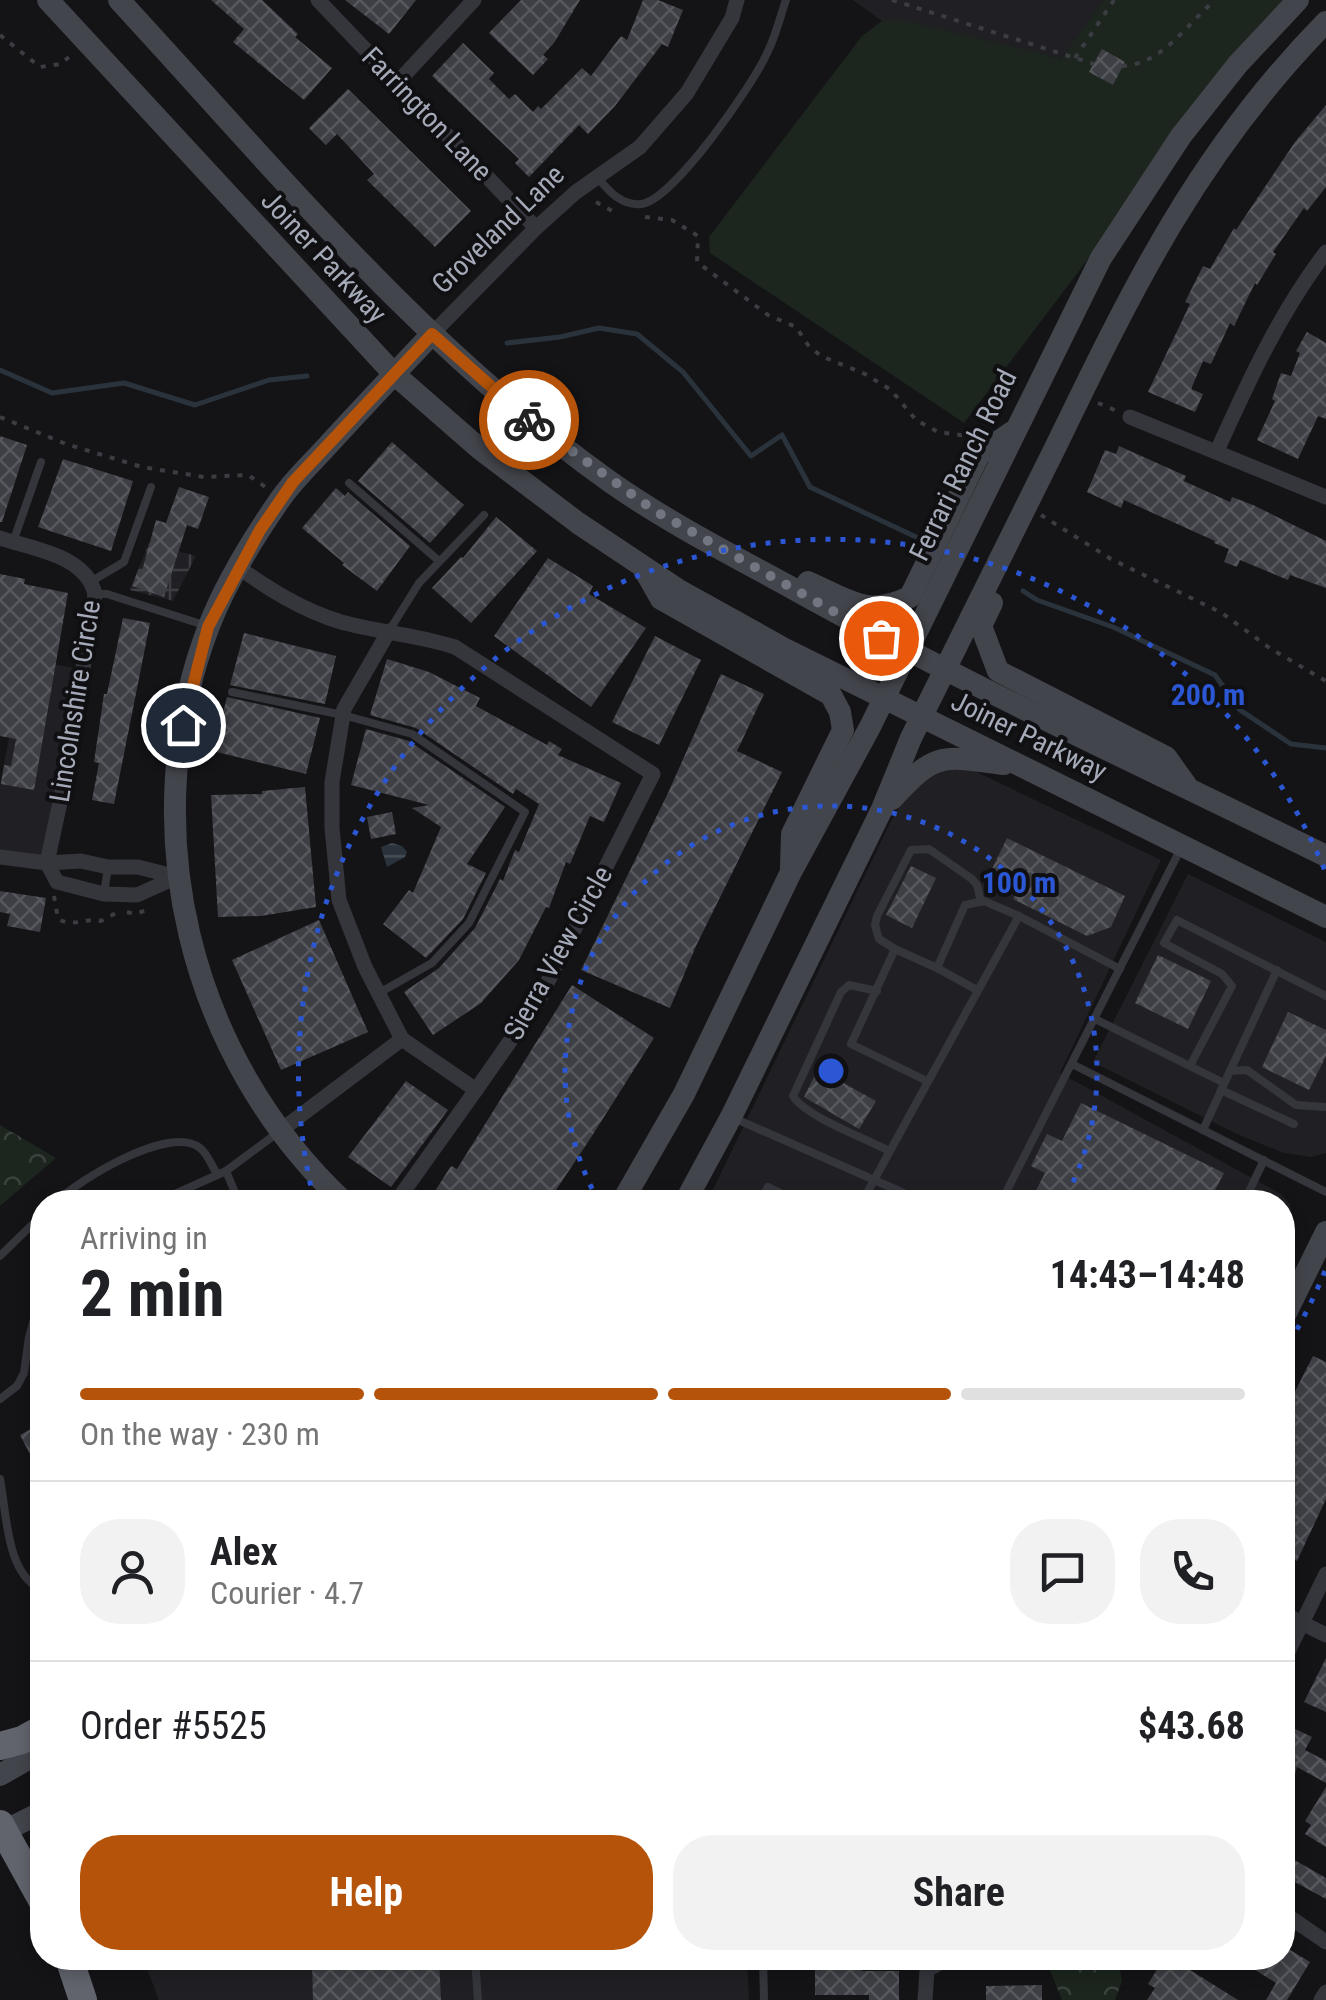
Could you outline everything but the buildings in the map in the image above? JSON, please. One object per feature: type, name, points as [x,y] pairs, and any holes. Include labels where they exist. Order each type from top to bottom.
[{"type":"highway","points":[[0,1746],[30,1735]]},
{"type":"highway","points":[[2,1829],[30,1879]]},
{"type":"highway","points":[[74,1970],[83,2000]]},
{"type":"main road","name":"Joiner Parkway","points":[[48,0],[394,374],[528,487],[644,567],[783,648],[1326,917]]},
{"type":"main road","name":"Joiner Parkway","points":[[119,0],[432,334],[522,414],[609,481],[668,519],[906,650],[1326,856]]},
{"type":"main road","name":"Ferrari Ranch Road","points":[[629,1190],[684,1094],[791,872],[884,698],[1086,286],[1140,194],[1181,136],[1238,64],[1298,0]]},
{"type":"main road","points":[[691,1190],[731,1117],[882,809],[922,716],[1138,278],[1185,199],[1266,89],[1326,22]]},
{"type":"main road","name":"Groveland Lane","points":[[333,1190],[280,1131],[254,1094],[213,1013],[198,971],[177,878],[176,781],[183,725],[208,627],[238,567],[281,497],[432,334]]},
{"type":"main road","points":[[1078,398],[1078,429],[981,626],[988,654],[998,671],[1166,757],[1188,788]]},
{"type":"main road","points":[[668,519],[868,609],[892,606],[910,597],[980,454],[1014,430]]},
{"type":"main road","points":[[644,567],[661,599],[831,695],[840,712],[843,730],[792,834],[791,872]]},
{"type":"main road","points":[[882,809],[920,769],[938,760],[957,758],[1022,766]]},
{"type":"main road","points":[[1295,1294],[1326,1232]]},
{"type":"main road","points":[[0,1776],[30,1758]]},
{"type":"main road","points":[[2,1829],[30,1817]]},
{"type":"street","name":"Farrington Lane","points":[[318,0],[536,228]]},
{"type":"street","points":[[396,84],[474,0]]},
{"type":"street","name":"Groveland Lane","points":[[432,334],[536,228],[640,147],[687,93],[732,18],[737,0]]},
{"type":"street","points":[[1217,451],[1250,377],[1326,252]]},
{"type":"street","points":[[1130,417],[1326,497]]},
{"type":"street","name":"Lincolnshire Circle","points":[[7,540],[67,560],[83,570],[93,587],[65,779],[47,864]]},
{"type":"street","points":[[238,567],[301,607],[339,621],[389,631],[344,709],[332,782],[334,868],[339,900],[402,1039],[476,1090],[405,1190]]},
{"type":"street","name":"Sierra View Circle","points":[[389,631],[454,647],[653,774],[538,1001],[476,1090]]},
{"type":"street","points":[[0,857],[47,864],[81,861],[108,867],[138,866],[177,878]]},
{"type":"street","points":[[47,864],[56,882],[104,894],[137,895],[177,878]]},
{"type":"street","points":[[280,1131],[402,1039]]},
{"type":"street","points":[[1295,1637],[1326,1574]]},
{"type":"street","points":[[1295,1619],[1326,1635]]},
{"type":"street","points":[[1295,1921],[1326,1942]]},
{"type":"street","points":[[925,2000],[927,1970]]},
{"type":"street","points":[[1321,2000],[1326,1992]]},
{"type":"lane","points":[[598,177],[621,200],[645,204],[658,197],[706,146],[753,80],[770,50],[786,0]]},
{"type":"lane","points":[[7,540],[41,462]]},
{"type":"lane","points":[[348,484],[439,562]]},
{"type":"lane","points":[[152,487],[124,562],[93,587],[208,627]]},
{"type":"lane","points":[[389,631],[418,582],[484,515]]},
{"type":"lane","points":[[232,692],[412,734],[525,812],[469,923],[432,963],[379,993]]},
{"type":"lane","points":[[1007,1190],[1183,845]]},
{"type":"lane","points":[[977,990],[880,939],[876,921],[911,850],[929,849],[978,884],[981,902]]},
{"type":"lane","points":[[104,894],[108,867]]},
{"type":"lane","points":[[936,968],[966,905],[981,902],[1019,916],[1120,969]]},
{"type":"lane","points":[[868,1190],[1019,916]]},
{"type":"lane","points":[[1191,1064],[1232,986],[1222,974],[1164,942],[1177,920],[1326,996]]},
{"type":"lane","points":[[895,949],[851,1044],[928,1081]]},
{"type":"lane","points":[[1203,1130],[1277,970]]},
{"type":"lane","points":[[877,992],[849,986],[841,992],[793,1096],[798,1105],[814,1115],[890,1151]]},
{"type":"lane","points":[[1095,1018],[1191,1064],[1222,1086],[1294,1124]]},
{"type":"lane","points":[[1072,1064],[1326,1192]]},
{"type":"lane","points":[[1230,1071],[1248,1070],[1296,1105],[1326,1108]]},
{"type":"lane","points":[[731,1117],[898,1190]]},
{"type":"lane","points":[[183,1190],[221,1173],[280,1131]]},
{"type":"lane","points":[[74,1190],[118,1161],[164,1142],[187,1142],[201,1148],[232,1190]]},
{"type":"lane","points":[[1250,1190],[1264,1160]]},
{"type":"lane","points":[[0,1256],[30,1227]]},
{"type":"lane","points":[[0,1398],[17,1386],[24,1372],[30,1332]]},
{"type":"lane","points":[[0,1480],[17,1565],[30,1582]]},
{"type":"lane","points":[[476,1970],[478,2000]]},
{"type":"lane","points":[[764,1970],[764,2000]]},
{"type":"path","points":[[892,0],[1094,64]]},
{"type":"path","points":[[1074,58],[1114,0]]},
{"type":"path","points":[[1122,66],[1153,58],[1166,49],[1215,0]]},
{"type":"path","points":[[0,35],[40,68],[61,64],[86,42]]},
{"type":"path","points":[[596,202],[621,214]]},
{"type":"path","points":[[634,218],[672,220],[698,236],[697,262],[768,316],[796,327],[820,356],[866,374],[891,390],[916,420],[938,432],[968,436]]},
{"type":"path","points":[[1078,398],[1130,417]]},
{"type":"path","points":[[0,417],[66,444],[142,467],[204,476],[248,475],[281,497]]},
{"type":"path","points":[[1037,513],[1110,559],[1222,613],[1271,650],[1326,681]]},
{"type":"shaded area","points":[[853,0],[1104,0],[1062,59],[882,21]]},
{"type":"shaded area","points":[[149,543],[196,556],[173,601],[130,590]]},
{"type":"shaded area","points":[[24,659],[85,670],[50,867],[0,858],[0,785]]},
{"type":"shaded area","points":[[968,768],[1161,860],[1060,1073],[1274,1190],[713,1190],[892,819],[905,799],[939,769]]},
{"type":"shaded area","points":[[392,843],[407,852],[387,867],[381,847]]},
{"type":"shaded area","points":[[1188,874],[1326,942],[1326,1153],[1311,1157],[1284,1153],[1237,1134],[1093,1062]]},
{"type":"shaded area","points":[[148,1970],[748,1970],[749,2000],[159,2000]]},
{"type":"green space","points":[[1104,0],[1284,0],[964,423],[710,253],[709,237],[862,36],[882,21],[908,21],[1061,59]]},
{"type":"green space","points":[[0,1125],[56,1158],[0,1206]]},
{"type":"green space","points":[[1050,1970],[1120,1970],[1122,1981],[1115,2000],[1062,2000]]},
{"type":"waterway","points":[[507,343],[599,328],[637,334],[683,372],[751,456],[782,435],[810,487],[916,537]]},
{"type":"waterway","points":[[0,370],[52,393],[124,383],[195,405],[269,380],[307,376]]},
{"type":"waterway","points":[[1023,591],[1037,600],[1113,627],[1215,675],[1240,710],[1291,744],[1326,748]]},
{"type":"way so far","points":[[529,420],[655,511],[881,638]]},
{"type":"route","points":[[183,725],[208,627],[281,497],[432,334],[529,420]]}]
